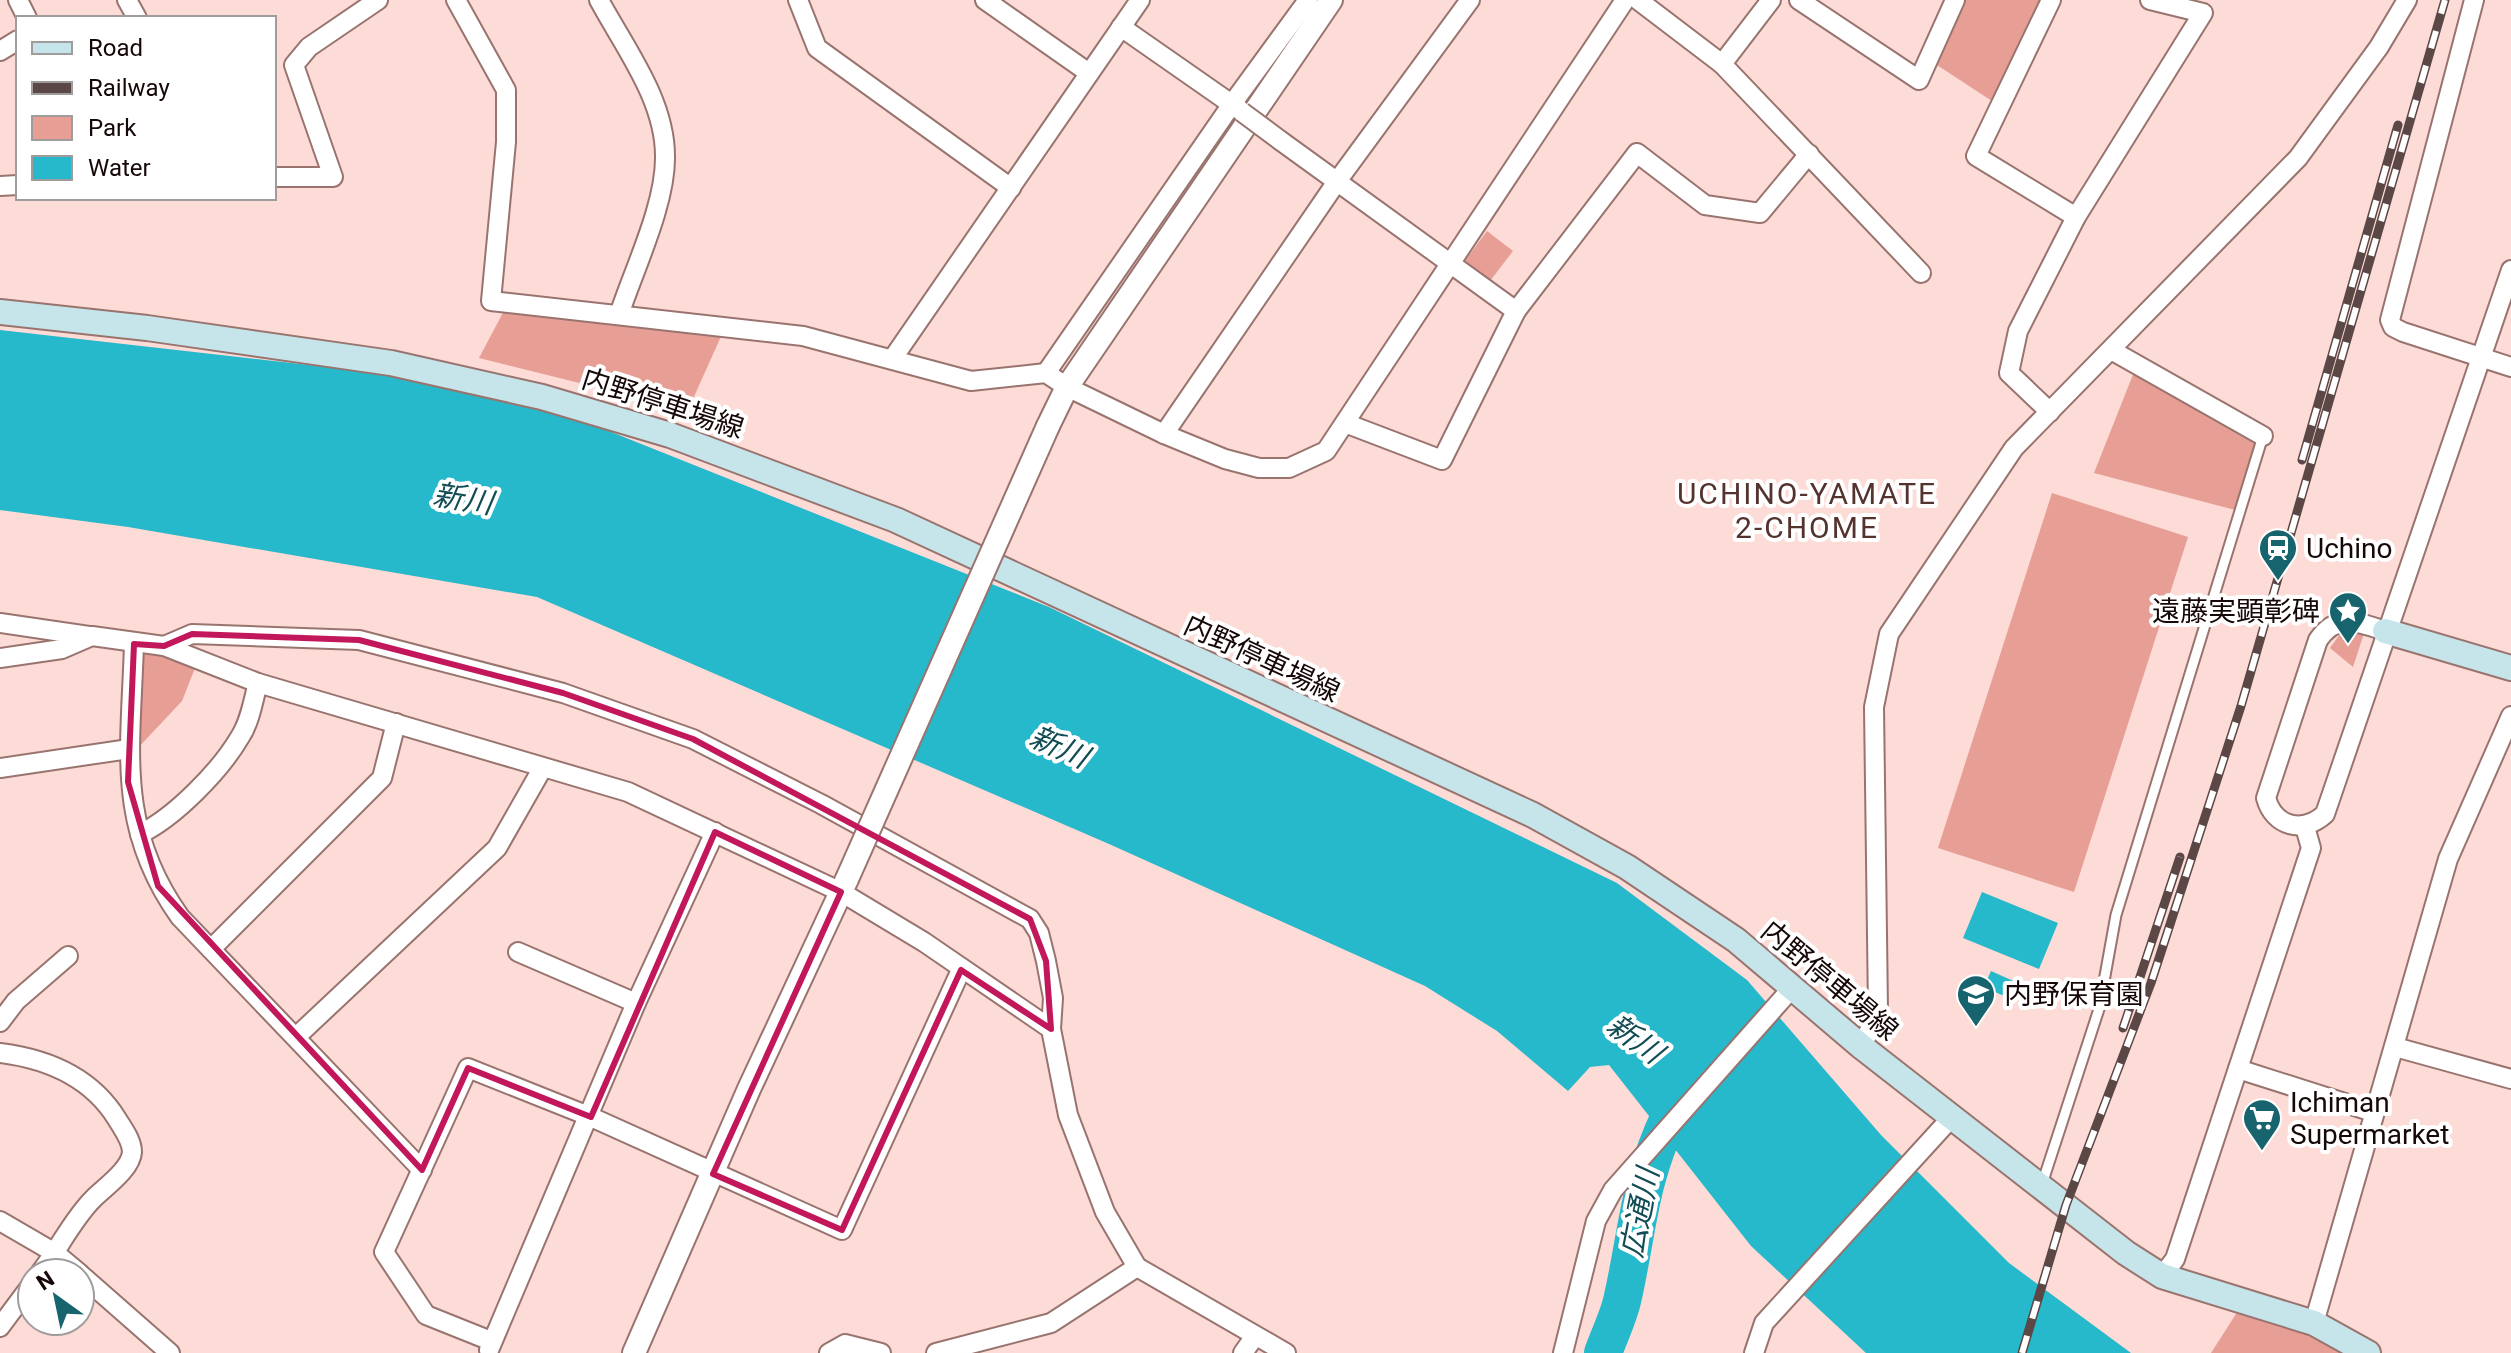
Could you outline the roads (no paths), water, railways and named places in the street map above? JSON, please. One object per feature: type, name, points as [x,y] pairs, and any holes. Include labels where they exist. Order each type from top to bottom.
[{"type":"main road","name":"内野停車場線","points":[[0,312],[147,328],[391,363],[542,397],[670,435],[773,471],[896,520],[1533,815],[1683,902],[1736,940],[1862,1047],[2126,1253],[2162,1276],[2314,1323],[2368,1353]]},
{"type":"main road","points":[[2385,631],[2511,668]]},
{"type":"street","points":[[276,177],[333,177],[294,65],[309,47],[378,0]]},
{"type":"street","points":[[456,0],[506,90],[506,142],[491,301],[803,336],[971,381],[1046,373],[1067,387],[1164,434],[1225,459],[1259,468],[1289,468],[1326,451],[1451,261],[1492,205],[1625,0]]},
{"type":"street","points":[[599,0],[650,92],[661,124],[665,157],[659,195],[619,315]]},
{"type":"street","points":[[798,0],[817,48],[1011,188]]},
{"type":"street","points":[[985,0],[1089,73]]},
{"type":"street","points":[[893,358],[1140,0]]},
{"type":"street","points":[[1046,373],[1237,108],[1308,0]]},
{"type":"street","points":[[634,1353],[1067,387],[1331,0]]},
{"type":"street","points":[[1164,434],[1338,180],[1470,0]]},
{"type":"street","points":[[1638,0],[1722,64],[1921,273]]},
{"type":"street","points":[[1722,64],[1771,0]]},
{"type":"street","points":[[1799,0],[1919,80],[1955,0]]},
{"type":"street","points":[[2051,0],[1976,156],[2076,217]]},
{"type":"street","points":[[2050,412],[2009,373],[2018,331],[2076,217],[2203,13],[2182,4],[2150,0]]},
{"type":"street","points":[[1862,1047],[1878,1010],[1874,707],[1889,634],[2014,448],[2298,158],[2379,47],[2407,0]]},
{"type":"street","points":[[2474,0],[2390,320],[2393,327],[2403,332],[2511,367]]},
{"type":"street","points":[[1121,27],[1451,261],[1516,311]]},
{"type":"street","points":[[1345,423],[1442,460],[1516,311],[1637,153],[1705,205],[1760,213],[1809,154]]},
{"type":"street","points":[[2385,631],[2355,620],[2340,621],[2326,629],[2318,640],[2266,798],[2276,818],[2288,825],[2305,827],[2325,814],[2385,631],[2511,270]]},
{"type":"street","points":[[2111,350],[2263,436]]},
{"type":"street","points":[[0,623],[164,646],[258,683],[628,792],[844,885],[961,970],[1051,1029]]},
{"type":"street","points":[[164,646],[192,634],[359,640],[563,693],[693,739],[821,804],[1030,919],[1039,933],[1053,998],[1051,1029],[1068,1115],[1105,1212],[1137,1267],[1286,1353]]},
{"type":"street","points":[[0,658],[62,649],[92,636]]},
{"type":"street","points":[[134,644],[128,782],[140,834],[158,886],[180,917],[422,1170]]},
{"type":"street","points":[[140,834],[157,826],[197,789],[239,739],[258,683]]},
{"type":"street","points":[[2314,1323],[2448,859],[2511,716]]},
{"type":"street","points":[[211,949],[382,778],[396,723]]},
{"type":"street","points":[[0,768],[129,749]]},
{"type":"street","points":[[296,1037],[497,848],[542,769]]},
{"type":"street","points":[[2162,1276],[2175,1259],[2311,848],[2305,827]]},
{"type":"street","points":[[715,832],[636,1003],[591,1117],[490,1347],[426,1315],[384,1252],[468,1068],[591,1117],[842,1230],[961,970]]},
{"type":"street","points":[[518,952],[636,1003]]},
{"type":"street","points":[[0,1022],[16,1001],[68,956]]},
{"type":"street","points":[[1563,1353],[1596,1221],[1613,1190],[1792,988]]},
{"type":"street","points":[[2395,1047],[2511,1079]]},
{"type":"street","points":[[0,1053],[31,1057],[70,1073],[102,1095],[127,1135],[132,1153],[126,1166],[80,1212],[52,1257]]},
{"type":"street","points":[[2238,1069],[2373,1112]]},
{"type":"street","points":[[1754,1353],[1764,1323],[1951,1118]]},
{"type":"street","points":[[0,1221],[60,1257]]},
{"type":"street","points":[[936,1353],[1051,1323],[1137,1267]]},
{"type":"street","points":[[96,1289],[170,1353]]},
{"type":"street","points":[[0,1327],[16,1306]]},
{"type":"street","points":[[1243,1353],[1255,1336]]},
{"type":"street","points":[[829,1353],[845,1344],[881,1353]]},
{"type":"lane","points":[[2041,1186],[2099,1009],[2116,915],[2263,436]]},
{"type":"water","name":"新川","points":[[0,330],[496,386],[1049,607],[1617,883],[1747,980],[1881,1135],[2009,1263],[2131,1353],[1866,1353],[1751,1246],[1609,1065],[1590,1067],[1568,1091],[1497,1031],[1425,986],[1109,844],[537,597],[128,527],[0,510]]},
{"type":"water","points":[[1982,892],[2058,923],[2039,969],[1963,938]]},
{"type":"water","points":[[1991,971],[2020,984],[2013,1000],[1984,987]]},
{"type":"waterway","name":"広通川","points":[[1603,1353],[1622,1301],[1651,1163],[1670,1116]]},
{"type":"railway","points":[[2022,1353],[2066,1205],[2151,983],[2241,706],[2445,0]]},
{"type":"railway","points":[[2302,460],[2398,125]]},
{"type":"railway","points":[[2123,1028],[2180,857]]},
{"type":"place","name":"Uchino","points":[[2278,582]]},
{"type":"place","name":"遠藤実顕彰碑","points":[[2348,645]]},
{"type":"place","name":"内野保育園","points":[[1976,1028]]},
{"type":"place","name":"Ichiman Supermarket","points":[[2262,1152]]},
{"type":"district","name":"UCHINO-YAMATE 2-CHOME","points":[[1807,511]]}]
